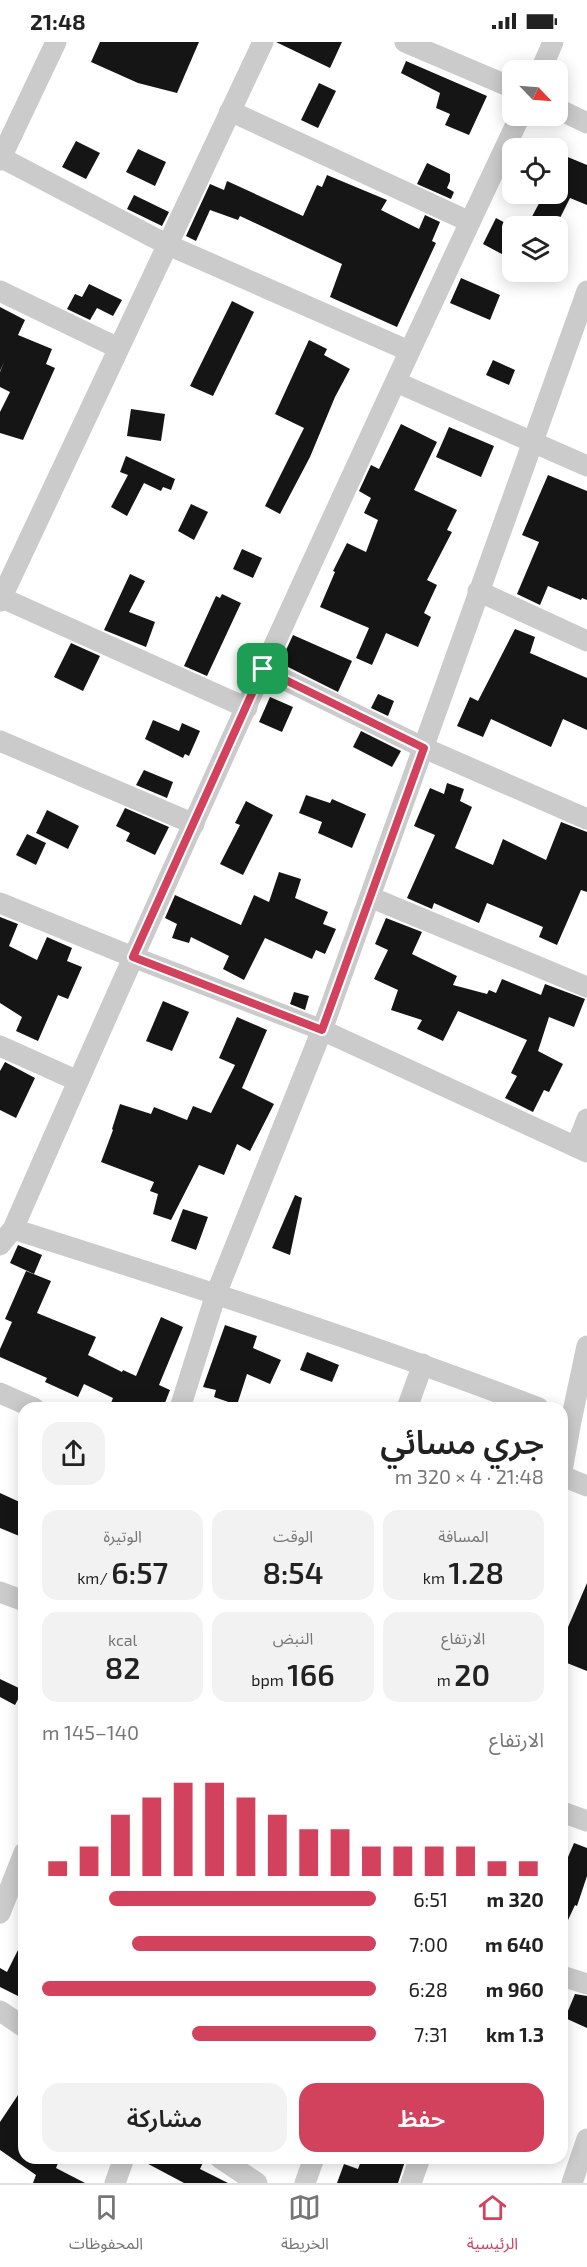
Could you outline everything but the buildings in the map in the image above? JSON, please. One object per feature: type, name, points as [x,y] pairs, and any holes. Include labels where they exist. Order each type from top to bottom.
[{"type":"street","points":[[56,42],[0,158],[166,244],[409,351]]},
{"type":"street","points":[[247,708],[0,599],[262,42]]},
{"type":"street","points":[[405,42],[502,83]]},
{"type":"street","points":[[546,60],[554,42]]},
{"type":"street","points":[[230,111],[470,222]]},
{"type":"street","points":[[568,114],[587,123]]},
{"type":"street","points":[[515,126],[263,669],[7,1237],[216,1294],[423,1364],[523,1402]]},
{"type":"street","points":[[0,291],[118,348]]},
{"type":"street","points":[[182,1402],[216,1294],[322,1030],[478,591],[586,298]]},
{"type":"street","points":[[396,382],[587,466]]},
{"type":"street","points":[[478,591],[587,641]]},
{"type":"street","points":[[263,669],[424,748],[587,819]]},
{"type":"street","points":[[0,741],[194,824]]},
{"type":"street","points":[[370,897],[587,987]]},
{"type":"street","points":[[0,903],[322,1030],[581,1150],[587,1119]]},
{"type":"street","points":[[0,1046],[78,1081]]},
{"type":"street","points":[[568,1415],[587,1346]]},
{"type":"street","points":[[409,1402],[423,1364]]},
{"type":"street","points":[[0,1393],[20,1402]]},
{"type":"street","points":[[568,1476],[587,1486]]},
{"type":"street","points":[[0,1592],[18,1599]]},
{"type":"street","points":[[568,1814],[587,1821]]},
{"type":"street","points":[[0,1913],[18,1868]]},
{"type":"street","points":[[568,1978],[587,1984]]},
{"type":"street","points":[[0,2011],[18,2023]]},
{"type":"street","points":[[572,2183],[587,2139]]},
{"type":"street","points":[[115,2183],[122,2164]]},
{"type":"street","points":[[229,2164],[257,2183]]},
{"type":"street","points":[[305,2183],[313,2164]]},
{"type":"street","points":[[411,2183],[418,2164]]},
{"type":"route","points":[[263,669],[424,748],[322,1030],[133,957],[263,669]]}]
